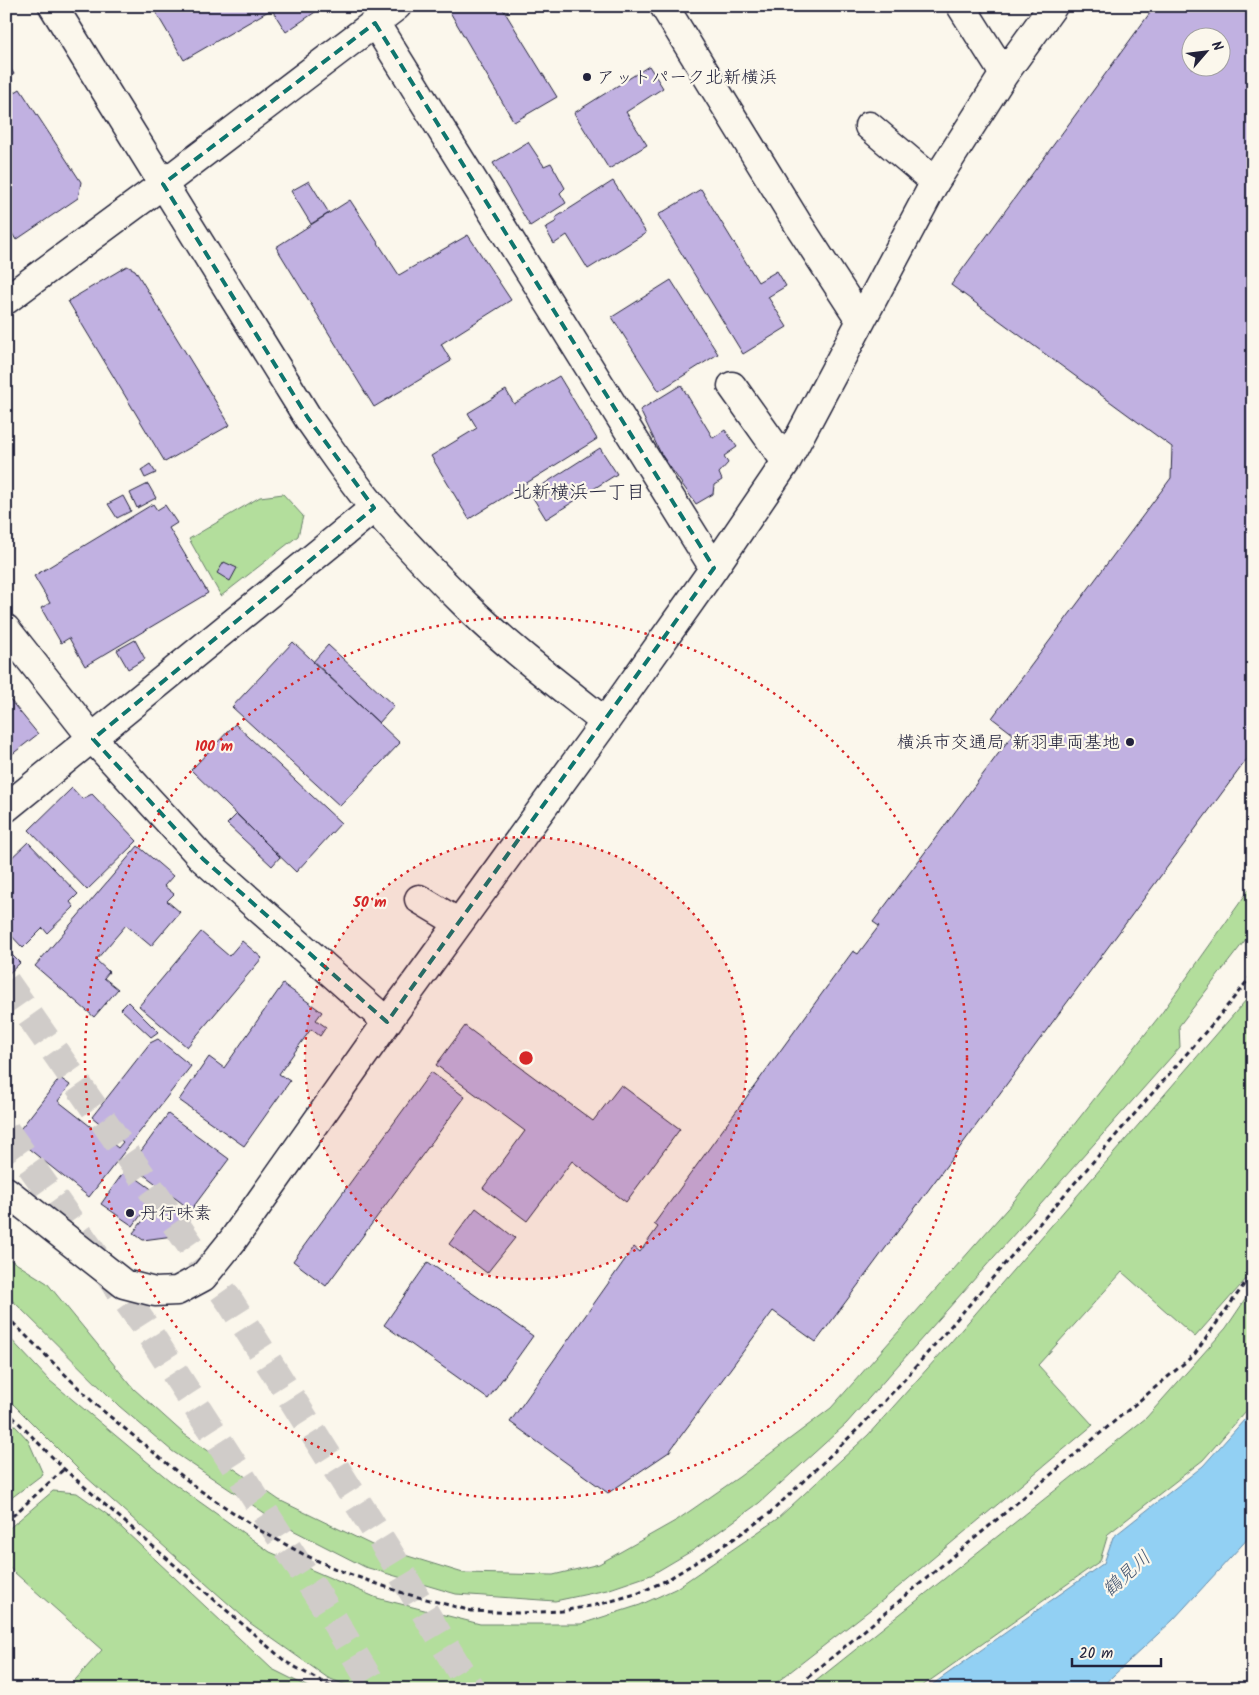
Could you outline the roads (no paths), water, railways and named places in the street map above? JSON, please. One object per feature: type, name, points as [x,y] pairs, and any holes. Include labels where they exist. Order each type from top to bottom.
[{"type":"street","points":[[53,6],[308,418],[374,508],[419,558],[471,610],[526,659],[605,722]]},
{"type":"street","points":[[6,300],[163,184],[397,6]]},
{"type":"street","points":[[664,6],[861,321]]},
{"type":"street","points":[[961,6],[1004,74]]},
{"type":"street","points":[[6,1190],[124,1284],[155,1292],[177,1291],[203,1277],[233,1240],[387,1022],[605,722],[786,462],[935,182],[1004,74],[1053,6]]},
{"type":"street","points":[[375,23],[714,568]]},
{"type":"street","points":[[869,126],[935,182]]},
{"type":"street","points":[[732,386],[786,462]]},
{"type":"street","points":[[6,808],[374,508]]},
{"type":"street","points":[[6,629],[93,739],[203,859],[387,1022]]},
{"type":"street","points":[[420,899],[459,923]]},
{"type":"water","name":"鶴見川","points":[[1253,1410],[1253,1533],[1173,1620],[1099,1689],[926,1689],[1104,1563],[1113,1537],[1203,1466]]},
{"type":"tunnel","points":[[6,982],[231,1303],[387,1549],[471,1689]]},
{"type":"tunnel","points":[[6,1131],[142,1322],[335,1622],[375,1689]]},
{"type":"place","name":"アットパーク北新横浜","points":[[587,77]]},
{"type":"place","name":"横浜市交通局 新羽車両基地","points":[[1130,742]]},
{"type":"place","name":"丹行味素","points":[[130,1213]]},
{"type":"district","name":"北新横浜一丁目","points":[[579,491]]}]
